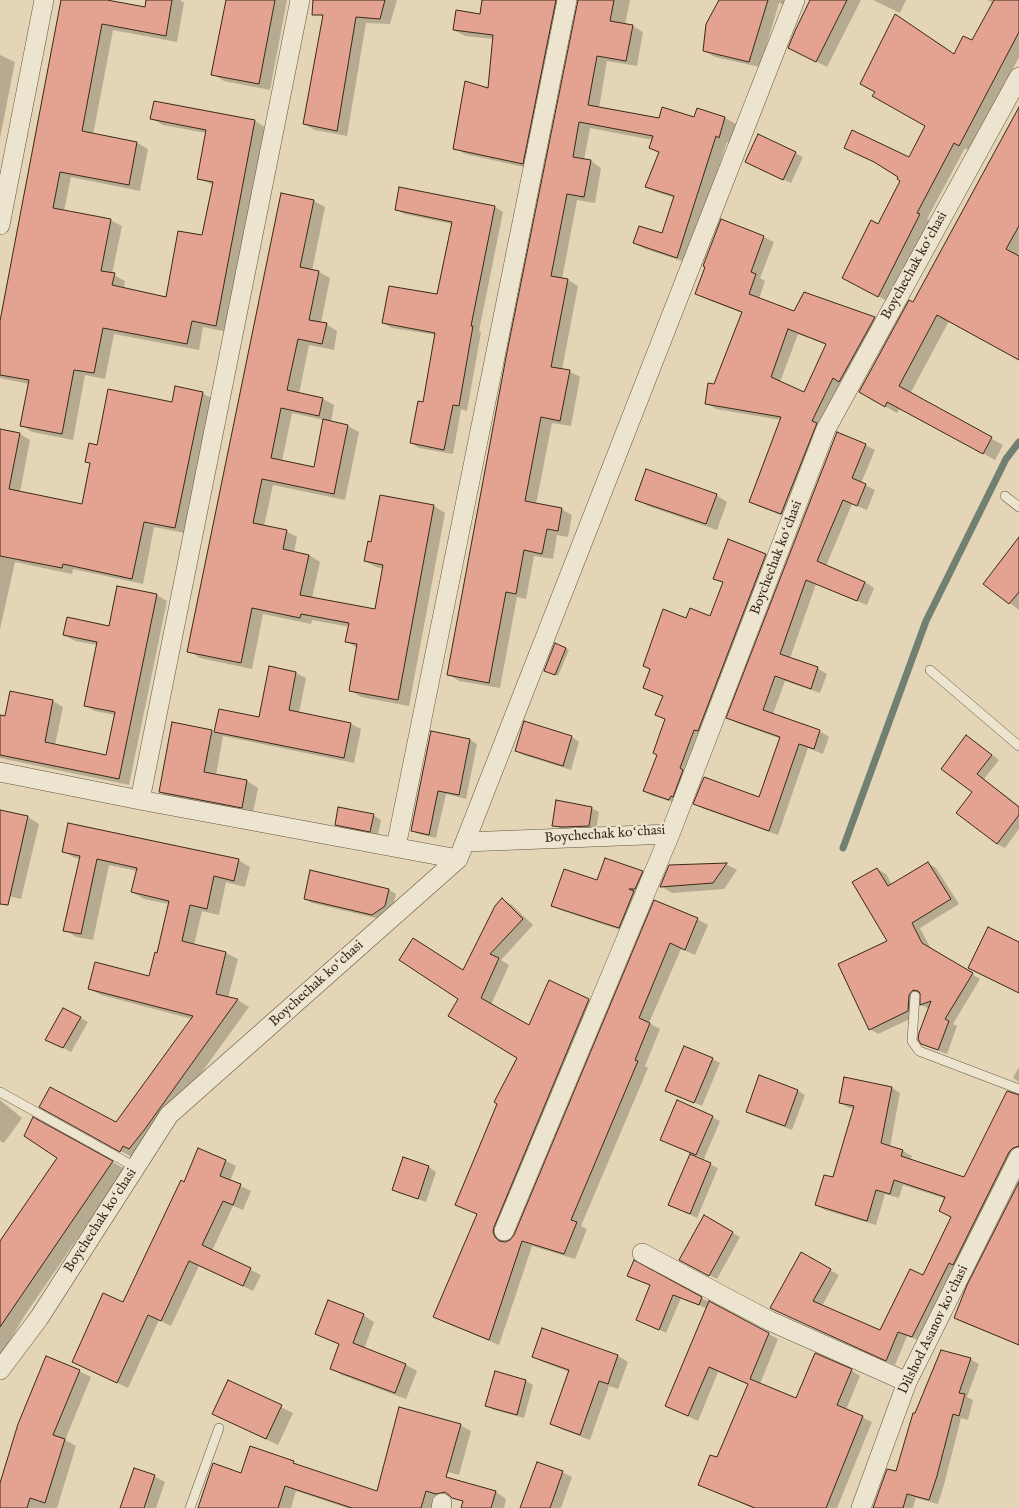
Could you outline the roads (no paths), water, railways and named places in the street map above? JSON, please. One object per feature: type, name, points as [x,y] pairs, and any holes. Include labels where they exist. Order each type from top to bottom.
[{"type":"street","points":[[0,225],[44,0]]},
{"type":"street","points":[[140,800],[300,0]]},
{"type":"street","points":[[396,848],[567,0]]},
{"type":"street","points":[[0,772],[396,848],[461,850],[795,0]]},
{"type":"street","name":"Boychechak koʻchasi","points":[[0,1370],[39,1318],[169,1115],[461,850],[670,834],[826,429],[1019,77]]},
{"type":"street","points":[[504,1232],[670,834]]},
{"type":"street","name":"Dilshod Asanov koʻchasi","points":[[861,1508],[907,1382],[1019,1157]]},
{"type":"street","points":[[642,1253],[770,1321],[907,1382]]},
{"type":"lane","points":[[1005,496],[1019,507]]},
{"type":"lane","points":[[930,670],[1019,746]]},
{"type":"lane","points":[[915,996],[912,1041],[919,1051],[1019,1089]]},
{"type":"lane","points":[[0,1092],[136,1167]]},
{"type":"lane","points":[[190,1508],[219,1428]]},
{"type":"waterway","points":[[843,848],[926,621],[1006,459],[1019,442]]}]
